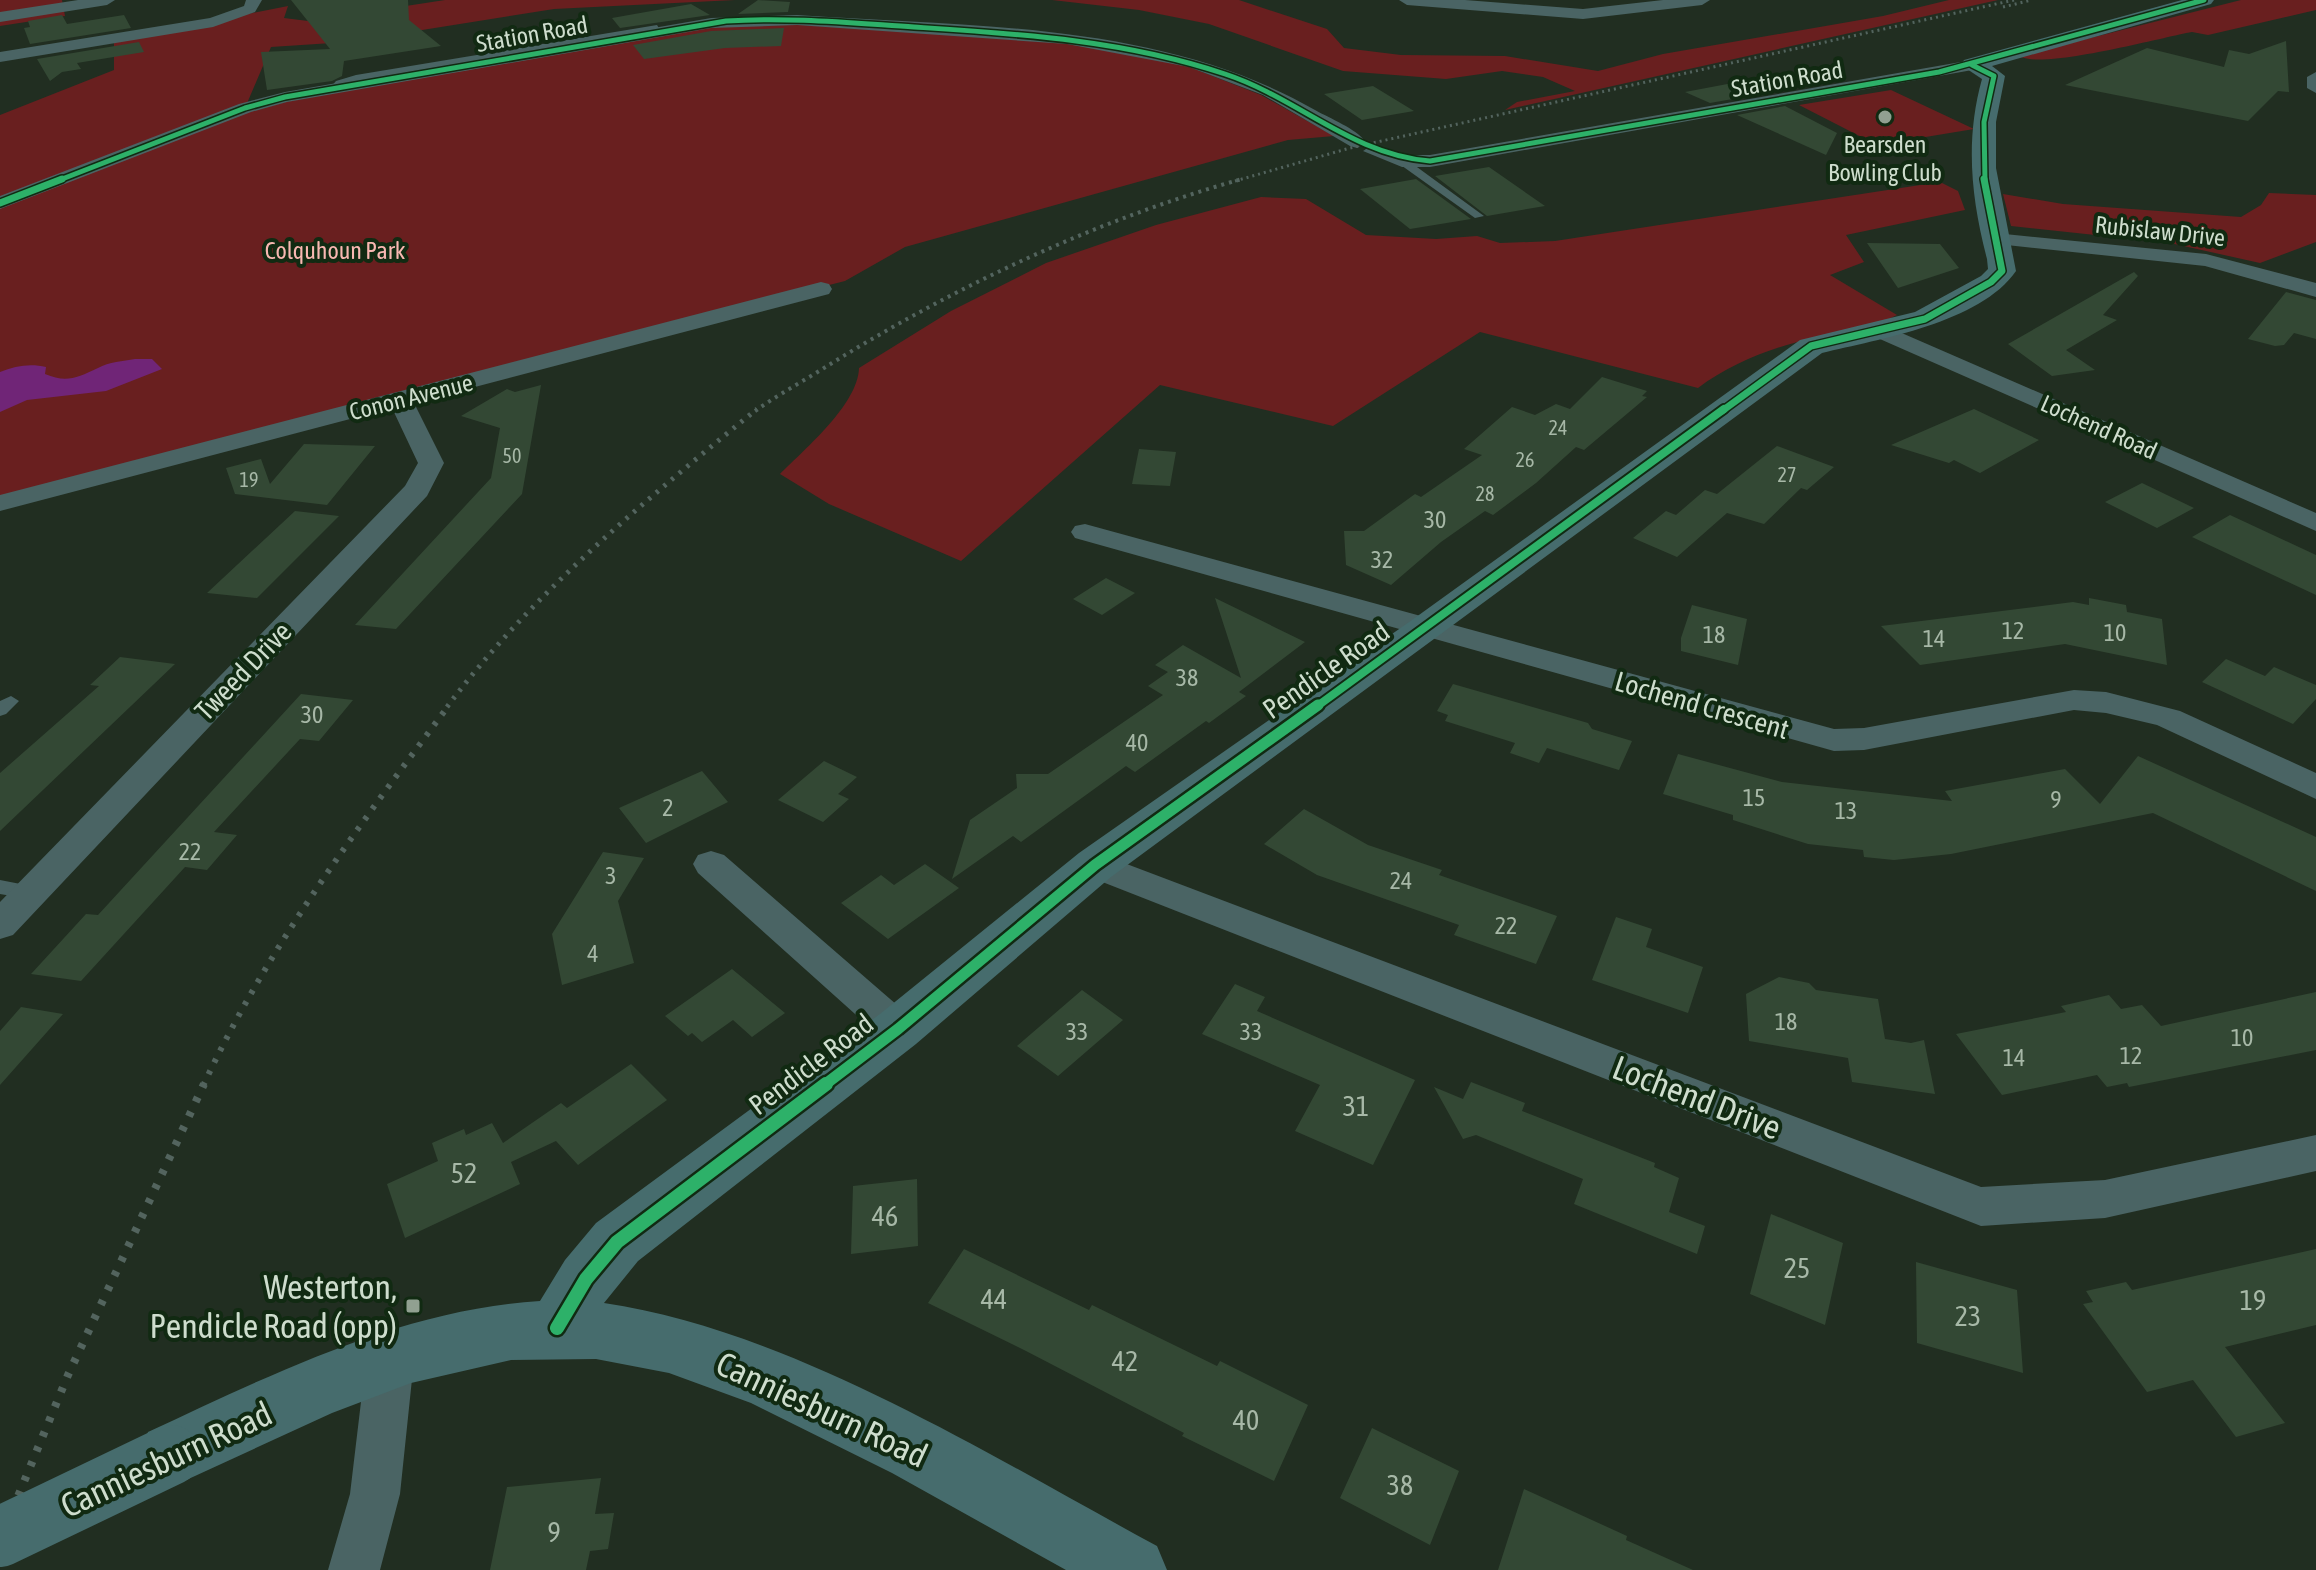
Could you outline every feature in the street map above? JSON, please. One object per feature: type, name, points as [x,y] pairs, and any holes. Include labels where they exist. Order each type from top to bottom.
[{"type":"street","points":[[0,17],[107,0]]},
{"type":"street","points":[[0,57],[234,17],[250,9],[254,0]]},
{"type":"street","points":[[1407,0],[1583,14],[1702,0]]},
{"type":"street","name":"Station Road","points":[[0,203],[245,108],[335,88],[726,21],[797,20],[1029,35],[1103,44],[1193,63],[1237,78],[1269,91],[1364,147],[1402,161],[1430,161],[1972,65],[2190,1]]},
{"type":"street","name":"Pendicle Road","points":[[557,1328],[586,1279],[617,1242],[898,1029],[1095,865],[1811,346],[1925,319],[1991,282],[2002,271],[1980,155],[1985,103],[1994,76],[1972,65]]},
{"type":"street","points":[[2316,77],[2316,88]]},
{"type":"street","name":"Rubislaw Drive","points":[[1995,239],[2206,260],[2316,290]]},
{"type":"street","name":"Conon Avenue","points":[[0,503],[821,289]]},
{"type":"street","name":"Lochend Road","points":[[1881,331],[2316,523]]},
{"type":"street","name":"Tweed Drive","points":[[0,925],[15,889],[417,490],[431,463],[400,399]]},
{"type":"street","name":"Lochend Crescent","points":[[1085,532],[1834,740],[1864,739],[2074,700],[2097,700],[2166,716],[2316,787]]},
{"type":"street","points":[[711,864],[898,1029]]},
{"type":"street","name":"Lochend Drive","points":[[1095,865],[1981,1207],[2105,1199],[2316,1153]]},
{"type":"street","name":"Canniesburn Road","points":[[0,1537],[171,1455],[390,1360],[480,1337],[557,1328],[632,1333],[740,1365],[899,1442],[1133,1570]]},
{"type":"street","points":[[354,1570],[375,1494],[390,1360]]},
{"type":"lane","points":[[1402,161],[1479,216]]},
{"type":"green space","points":[[0,0],[62,0],[65,16],[0,26]]},
{"type":"green space","name":"Colquhoun Park","points":[[445,0],[735,0],[554,9],[347,42],[271,47],[245,108],[248,112],[301,98],[745,21],[1061,42],[1187,66],[1261,95],[1334,136],[1288,140],[905,247],[845,281],[0,496],[0,115],[114,70],[114,40],[288,6],[284,18],[308,21]]},
{"type":"green space","points":[[1052,0],[1239,0],[1327,29],[1344,48],[1401,55],[1505,56],[1598,71],[1663,54],[1883,16],[1949,0],[1998,0],[1505,110],[1517,102],[1575,91],[1543,77],[1502,71],[1446,79],[1343,71],[1209,24],[1139,10]]},
{"type":"green space","points":[[2241,0],[2316,0],[2316,10],[2208,35],[2192,32],[2075,56],[2032,59],[2019,56]]},
{"type":"green space","name":"Bearsden Bowling Club","points":[[1891,90],[1974,129],[1877,145],[1799,105]]},
{"type":"green space","points":[[1940,182],[1958,191],[1965,210],[1846,235],[1864,262],[1830,275],[1897,315],[1872,325],[1769,351],[1732,367],[1698,388],[1480,332],[1333,426],[1160,385],[961,561],[829,504],[780,474],[840,411],[850,396],[859,368],[951,311],[1046,263],[1156,225],[1261,197],[1306,199],[1366,235],[1436,239],[1477,236],[1500,243],[1555,241]]},
{"type":"green space","points":[[2269,193],[2316,195],[2316,242],[2260,263],[2170,243],[2011,226],[2003,194],[2063,204],[2241,217],[2261,205]]},
{"type":"shaded area","points":[[152,359],[162,369],[106,391],[27,400],[0,412],[0,372],[34,365],[46,367],[45,374],[52,377],[72,378],[107,364]]},
{"type":"building","points":[[291,0],[408,0],[409,20],[441,46],[344,61],[342,76],[332,81],[267,90],[261,52],[330,49]]},
{"type":"building","points":[[758,0],[790,2],[788,12],[738,14]]},
{"type":"building","points":[[691,4],[710,15],[620,28],[612,18]]},
{"type":"building","points":[[62,15],[67,24],[124,15],[131,28],[30,44],[24,28],[30,27],[28,21]]},
{"type":"building","points":[[784,28],[781,46],[725,48],[644,59],[633,45],[711,31]]},
{"type":"building","points":[[2286,41],[2289,92],[2278,91],[2248,121],[2065,85],[2147,48],[2224,67],[2229,50],[2249,54]]},
{"type":"building","points":[[139,42],[144,52],[77,63],[81,69],[62,72],[50,81],[37,59]]},
{"type":"building","points":[[1738,82],[1761,94],[1710,103],[1685,92]]},
{"type":"building","points":[[1373,86],[1414,111],[1362,120],[1324,94]]},
{"type":"building","points":[[1785,106],[1837,133],[1826,155],[1737,115]]},
{"type":"building","points":[[1489,167],[1545,206],[1487,216],[1435,176]]},
{"type":"building","points":[[1416,179],[1471,219],[1410,229],[1360,189]]},
{"type":"building","points":[[1867,243],[1940,244],[1959,268],[1898,288]]},
{"type":"building","points":[[2134,272],[2138,276],[2103,315],[2117,320],[2066,350],[2095,370],[2052,376],[2008,344]]},
{"type":"building","points":[[2286,292],[2316,300],[2316,339],[2294,333],[2284,345],[2275,346],[2248,339]]},
{"type":"building","points":[[1602,377],[1647,391],[1642,396],[1647,397],[1584,450],[1576,447],[1536,483],[1493,515],[1485,511],[1441,542],[1391,585],[1346,565],[1344,531],[1364,531],[1415,494],[1421,497],[1482,455],[1464,449],[1512,407],[1535,415],[1556,404],[1570,409]]},
{"type":"building","points":[[541,385],[522,494],[396,629],[355,625],[491,478],[500,428],[461,416],[507,389],[515,392]]},
{"type":"building","points":[[1974,409],[2039,440],[1980,473],[1954,460],[1949,463],[1891,445]]},
{"type":"building","points":[[304,444],[375,446],[327,505],[235,494],[226,468],[261,459],[270,484]]},
{"type":"building","points":[[1777,446],[1834,467],[1807,490],[1801,488],[1764,524],[1727,513],[1677,557],[1633,538],[1666,511],[1676,515],[1705,490],[1717,494]]},
{"type":"building","points":[[1139,449],[1176,452],[1170,486],[1132,484]]},
{"type":"building","points":[[2142,483],[2194,508],[2157,528],[2105,502]]},
{"type":"building","points":[[295,511],[339,516],[257,598],[207,593]]},
{"type":"building","points":[[2230,515],[2316,555],[2316,595],[2192,537]]},
{"type":"building","points":[[1106,578],[1135,593],[1102,615],[1073,599]]},
{"type":"building","points":[[1215,598],[1305,642],[1239,692],[1246,696],[1209,723],[1206,721],[1135,772],[1126,766],[1021,842],[1013,836],[952,879],[970,820],[1017,788],[1016,774],[1048,774],[1163,695],[1148,686],[1168,672],[1155,665],[1183,645],[1241,678]]},
{"type":"building","points":[[2089,598],[2126,605],[2127,612],[2162,619],[2167,665],[2065,644],[1920,665],[1881,626],[2073,602],[2089,605]]},
{"type":"building","points":[[1692,605],[1747,619],[1738,665],[1681,651],[1681,638]]},
{"type":"building","points":[[120,657],[175,664],[0,831],[0,773],[99,686],[90,685]]},
{"type":"building","points":[[2226,659],[2265,676],[2274,667],[2316,685],[2316,699],[2293,724],[2202,682]]},
{"type":"building","points":[[1453,684],[1588,723],[1592,729],[1632,741],[1619,770],[1547,748],[1539,763],[1510,753],[1515,743],[1445,721],[1448,715],[1437,711]]},
{"type":"building","points":[[301,694],[353,700],[319,741],[300,739],[214,832],[237,835],[207,870],[185,867],[81,981],[31,974],[86,914],[98,915]]},
{"type":"building","points":[[1678,754],[1782,782],[1952,801],[1945,791],[2065,769],[2100,804],[2138,756],[2316,837],[2316,891],[2153,813],[1951,854],[1894,860],[1864,857],[1863,850],[1808,844],[1733,820],[1733,815],[1663,794]]},
{"type":"building","points":[[824,761],[857,777],[838,794],[849,799],[823,822],[778,800]]},
{"type":"building","points":[[702,771],[728,802],[646,843],[619,808]]},
{"type":"building","points":[[1304,809],[1368,845],[1442,870],[1439,875],[1557,916],[1536,964],[1454,935],[1459,925],[1317,875],[1264,844]]},
{"type":"building","points":[[603,852],[644,858],[618,901],[634,963],[562,985],[552,934]]},
{"type":"building","points":[[925,864],[959,888],[888,939],[841,903],[881,875],[894,885]]},
{"type":"building","points":[[1616,917],[1652,929],[1646,947],[1703,967],[1688,1013],[1592,980]]},
{"type":"building","points":[[732,969],[785,1013],[752,1037],[733,1020],[702,1042],[692,1033],[688,1036],[665,1016]]},
{"type":"building","points":[[1779,977],[1809,983],[1816,990],[1878,999],[1885,1039],[1911,1043],[1924,1040],[1935,1094],[1852,1082],[1848,1058],[1749,1041],[1746,994]]},
{"type":"building","points":[[1235,984],[1265,997],[1257,1011],[1415,1080],[1373,1165],[1295,1131],[1320,1085],[1202,1034]]},
{"type":"building","points":[[1082,990],[1123,1020],[1058,1076],[1017,1046]]},
{"type":"building","points":[[2316,992],[2316,1050],[2129,1087],[2127,1083],[2107,1087],[2097,1075],[2002,1095],[1956,1034],[2066,1012],[2061,1006],[2109,995],[2121,1009],[2142,1005],[2161,1026]]},
{"type":"building","points":[[21,1007],[63,1014],[0,1085],[0,1031]]},
{"type":"building","points":[[631,1064],[667,1100],[578,1165],[556,1141],[511,1162],[520,1184],[405,1238],[387,1184],[438,1161],[432,1143],[464,1129],[466,1135],[492,1123],[503,1143],[561,1103],[567,1108]]},
{"type":"building","points":[[1471,1082],[1525,1103],[1522,1111],[1655,1163],[1654,1167],[1679,1178],[1669,1212],[1705,1226],[1697,1254],[1574,1204],[1583,1179],[1476,1135],[1463,1139],[1434,1087],[1463,1099]]},
{"type":"building","points":[[917,1179],[918,1246],[851,1254],[853,1186]]},
{"type":"building","points":[[1771,1214],[1843,1243],[1825,1325],[1750,1294]]},
{"type":"building","points":[[964,1249],[1089,1310],[1092,1305],[1217,1366],[1220,1361],[1308,1405],[1274,1481],[928,1303]]},
{"type":"building","points":[[2316,1249],[2316,1325],[2225,1347],[2285,1423],[2236,1437],[2193,1380],[2147,1392],[2083,1304],[2093,1302],[2086,1291],[2126,1282],[2132,1290]]},
{"type":"building","points":[[1916,1262],[2017,1290],[2023,1373],[1917,1343]]},
{"type":"building","points":[[1372,1428],[1459,1471],[1430,1545],[1340,1498]]},
{"type":"building","points":[[601,1478],[595,1514],[614,1513],[608,1549],[590,1551],[586,1570],[490,1570],[507,1487]]},
{"type":"building","points":[[1524,1489],[1627,1536],[1626,1540],[1693,1570],[1498,1570]]},
{"type":"railway","points":[[1235,181],[1350,148],[2014,0]]},
{"type":"railway","points":[[2003,7],[2032,0]]},
{"type":"railway","points":[[755,411],[880,334],[980,281],[1082,234],[1188,195],[1242,179]]},
{"type":"railway","points":[[447,707],[480,665],[554,586],[674,477],[757,409]]},
{"type":"railway","points":[[203,1086],[228,1035],[285,937],[348,842],[449,705]]},
{"type":"railway","points":[[0,1540],[68,1375],[204,1084]]},
{"type":"cycle path","points":[[0,203],[245,108],[285,97],[726,21],[797,20],[986,31],[1057,37],[1128,48],[1163,55],[1244,81],[1366,147],[1407,159],[1430,161],[1939,72],[2204,0]]},
{"type":"cycle path","points":[[557,1328],[586,1279],[617,1242],[898,1029],[1095,865],[1811,346],[1925,319],[1991,282],[2002,271],[1983,168],[1984,122],[1994,76],[1972,65]]},
{"type":"place","name":"Bearsden Bowling Club","points":[[1885,117]]},
{"type":"place","name":"Westerton, Pendicle Road (opp)","points":[[413,1306]]}]
